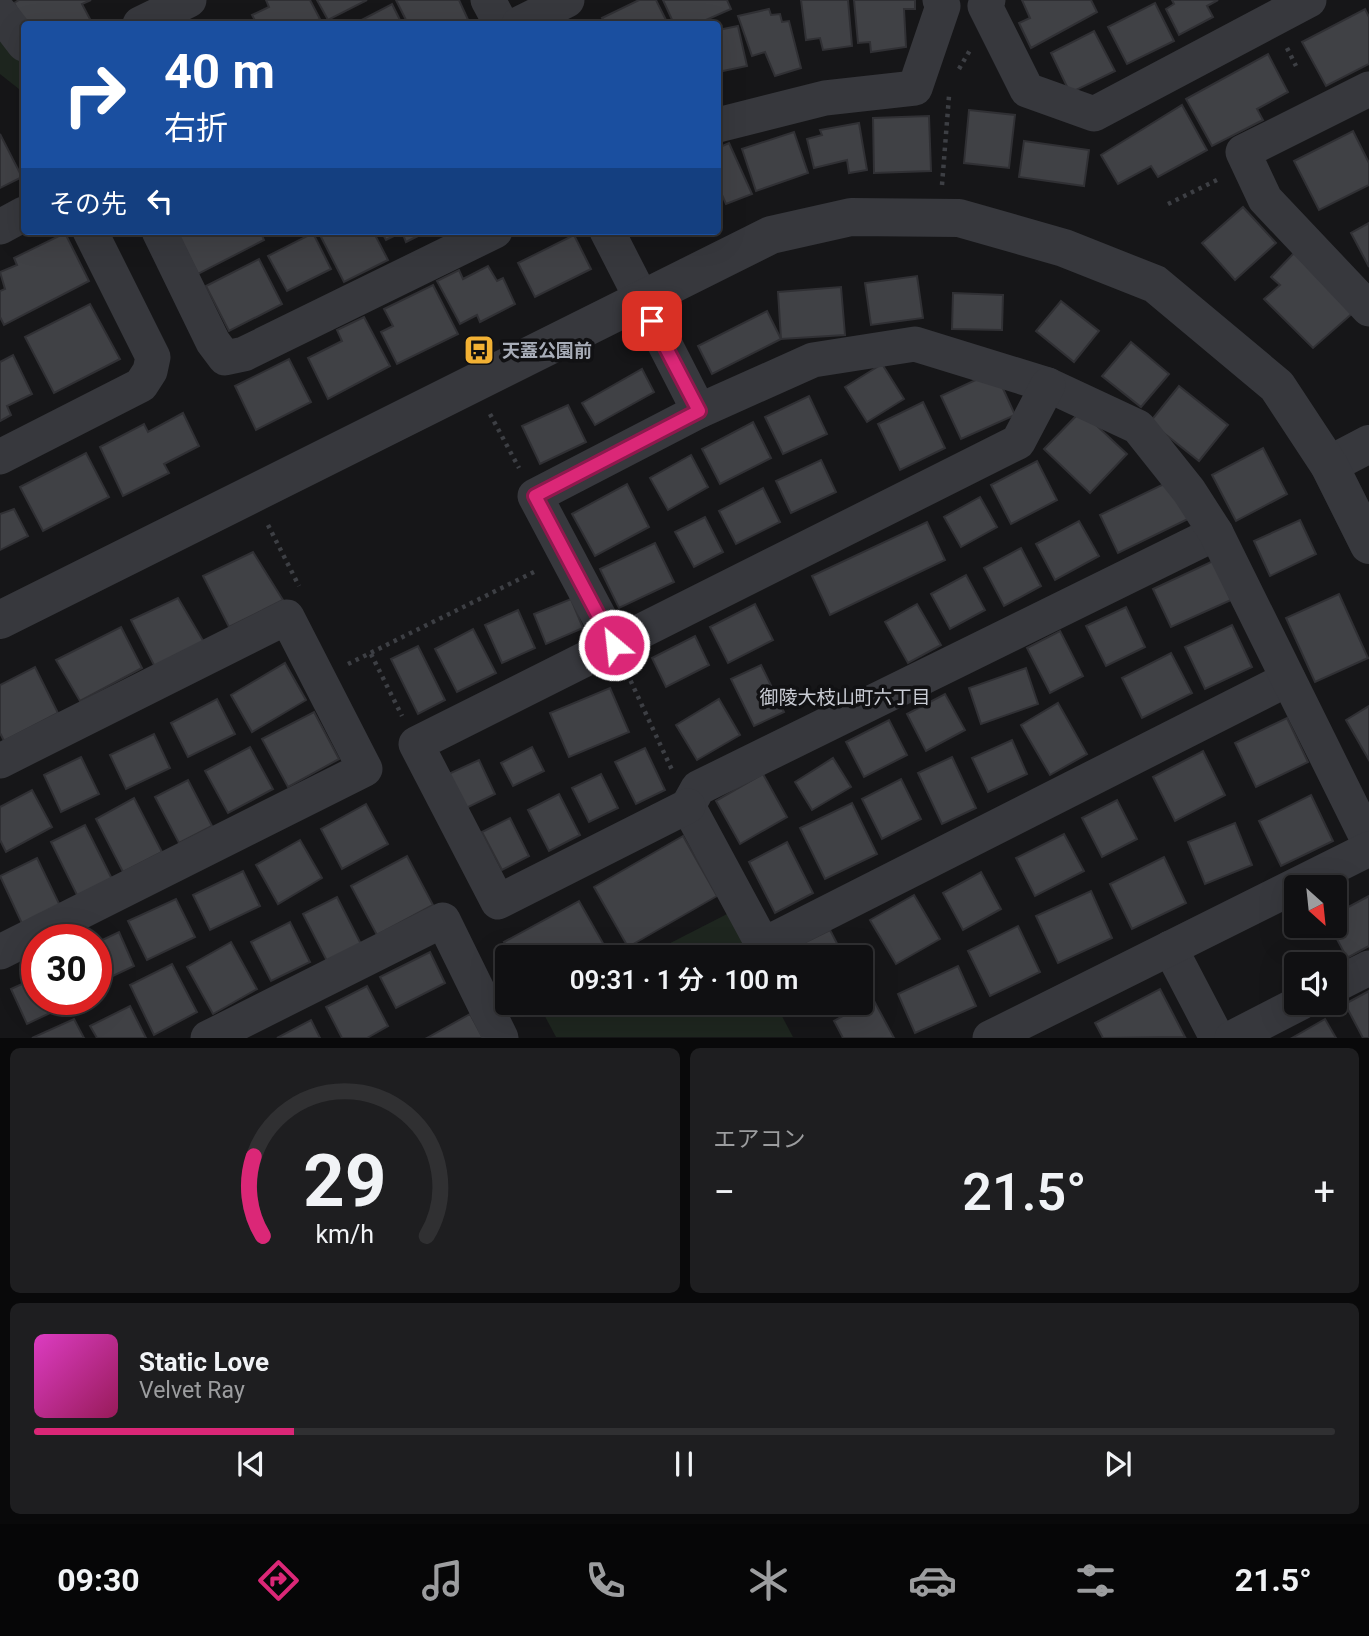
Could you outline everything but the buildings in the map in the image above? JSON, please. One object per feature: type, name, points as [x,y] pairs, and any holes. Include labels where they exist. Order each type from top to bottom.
[{"type":"street","points":[[146,21],[189,0]]},
{"type":"street","points":[[488,0],[499,21]]},
{"type":"street","points":[[525,21],[568,0]]},
{"type":"street","points":[[721,124],[825,98],[915,88],[943,6],[940,0]]},
{"type":"street","points":[[988,0],[985,6],[1027,90],[1094,114],[1309,0]]},
{"type":"street","points":[[0,13],[21,40]]},
{"type":"street","points":[[1369,89],[1243,152],[1265,199],[1369,309]]},
{"type":"street","points":[[0,227],[21,216]]},
{"type":"street","points":[[0,620],[771,235],[851,217],[959,218],[1064,248],[1155,284],[1277,386],[1329,465],[1369,545]]},
{"type":"street","points":[[0,457],[141,385],[150,371],[153,357],[92,235]]},
{"type":"street","points":[[161,235],[213,342],[225,358],[244,354],[487,235]]},
{"type":"street","points":[[609,235],[699,411]]},
{"type":"street","points":[[614,645],[535,496],[699,411],[813,360],[915,344],[1048,385],[1138,427],[1189,491],[1216,533],[1369,842]]},
{"type":"street","points":[[1048,385],[1018,442],[416,744],[498,902],[688,806],[698,788],[1216,533]]},
{"type":"street","points":[[1329,465],[1369,444]]},
{"type":"street","points":[[0,761],[287,617],[365,769],[0,952]]},
{"type":"street","points":[[688,806],[763,945],[1288,679]]},
{"type":"street","points":[[989,1038],[1369,849]]},
{"type":"street","points":[[208,1038],[443,919],[500,1038]]},
{"type":"street","points":[[1170,948],[1217,1038]]},
{"type":"street","points":[[1347,979],[1369,968]]},
{"type":"street","points":[[1232,1038],[1284,1011]]},
{"type":"path","points":[[956,73],[975,43]]},
{"type":"path","points":[[940,218],[950,83]]},
{"type":"path","points":[[1168,204],[1250,165]]},
{"type":"path","points":[[486,406],[535,496]]},
{"type":"path","points":[[341,668],[567,555]]},
{"type":"path","points":[[614,645],[688,806]]},
{"type":"shaded area","points":[[0,33],[21,61],[21,91],[0,74]]},
{"type":"shaded area","points":[[729,913],[746,945],[666,945]]},
{"type":"shaded area","points":[[544,1015],[781,1015],[793,1037],[556,1037]]},
{"type":"place","name":"天蓋公園前","points":[[479,350]]},
{"type":"district","name":"御陵大枝山町六丁目","points":[[845,697]]},
{"type":"route","points":[[614,645],[535,496],[699,411],[652,321]]}]
